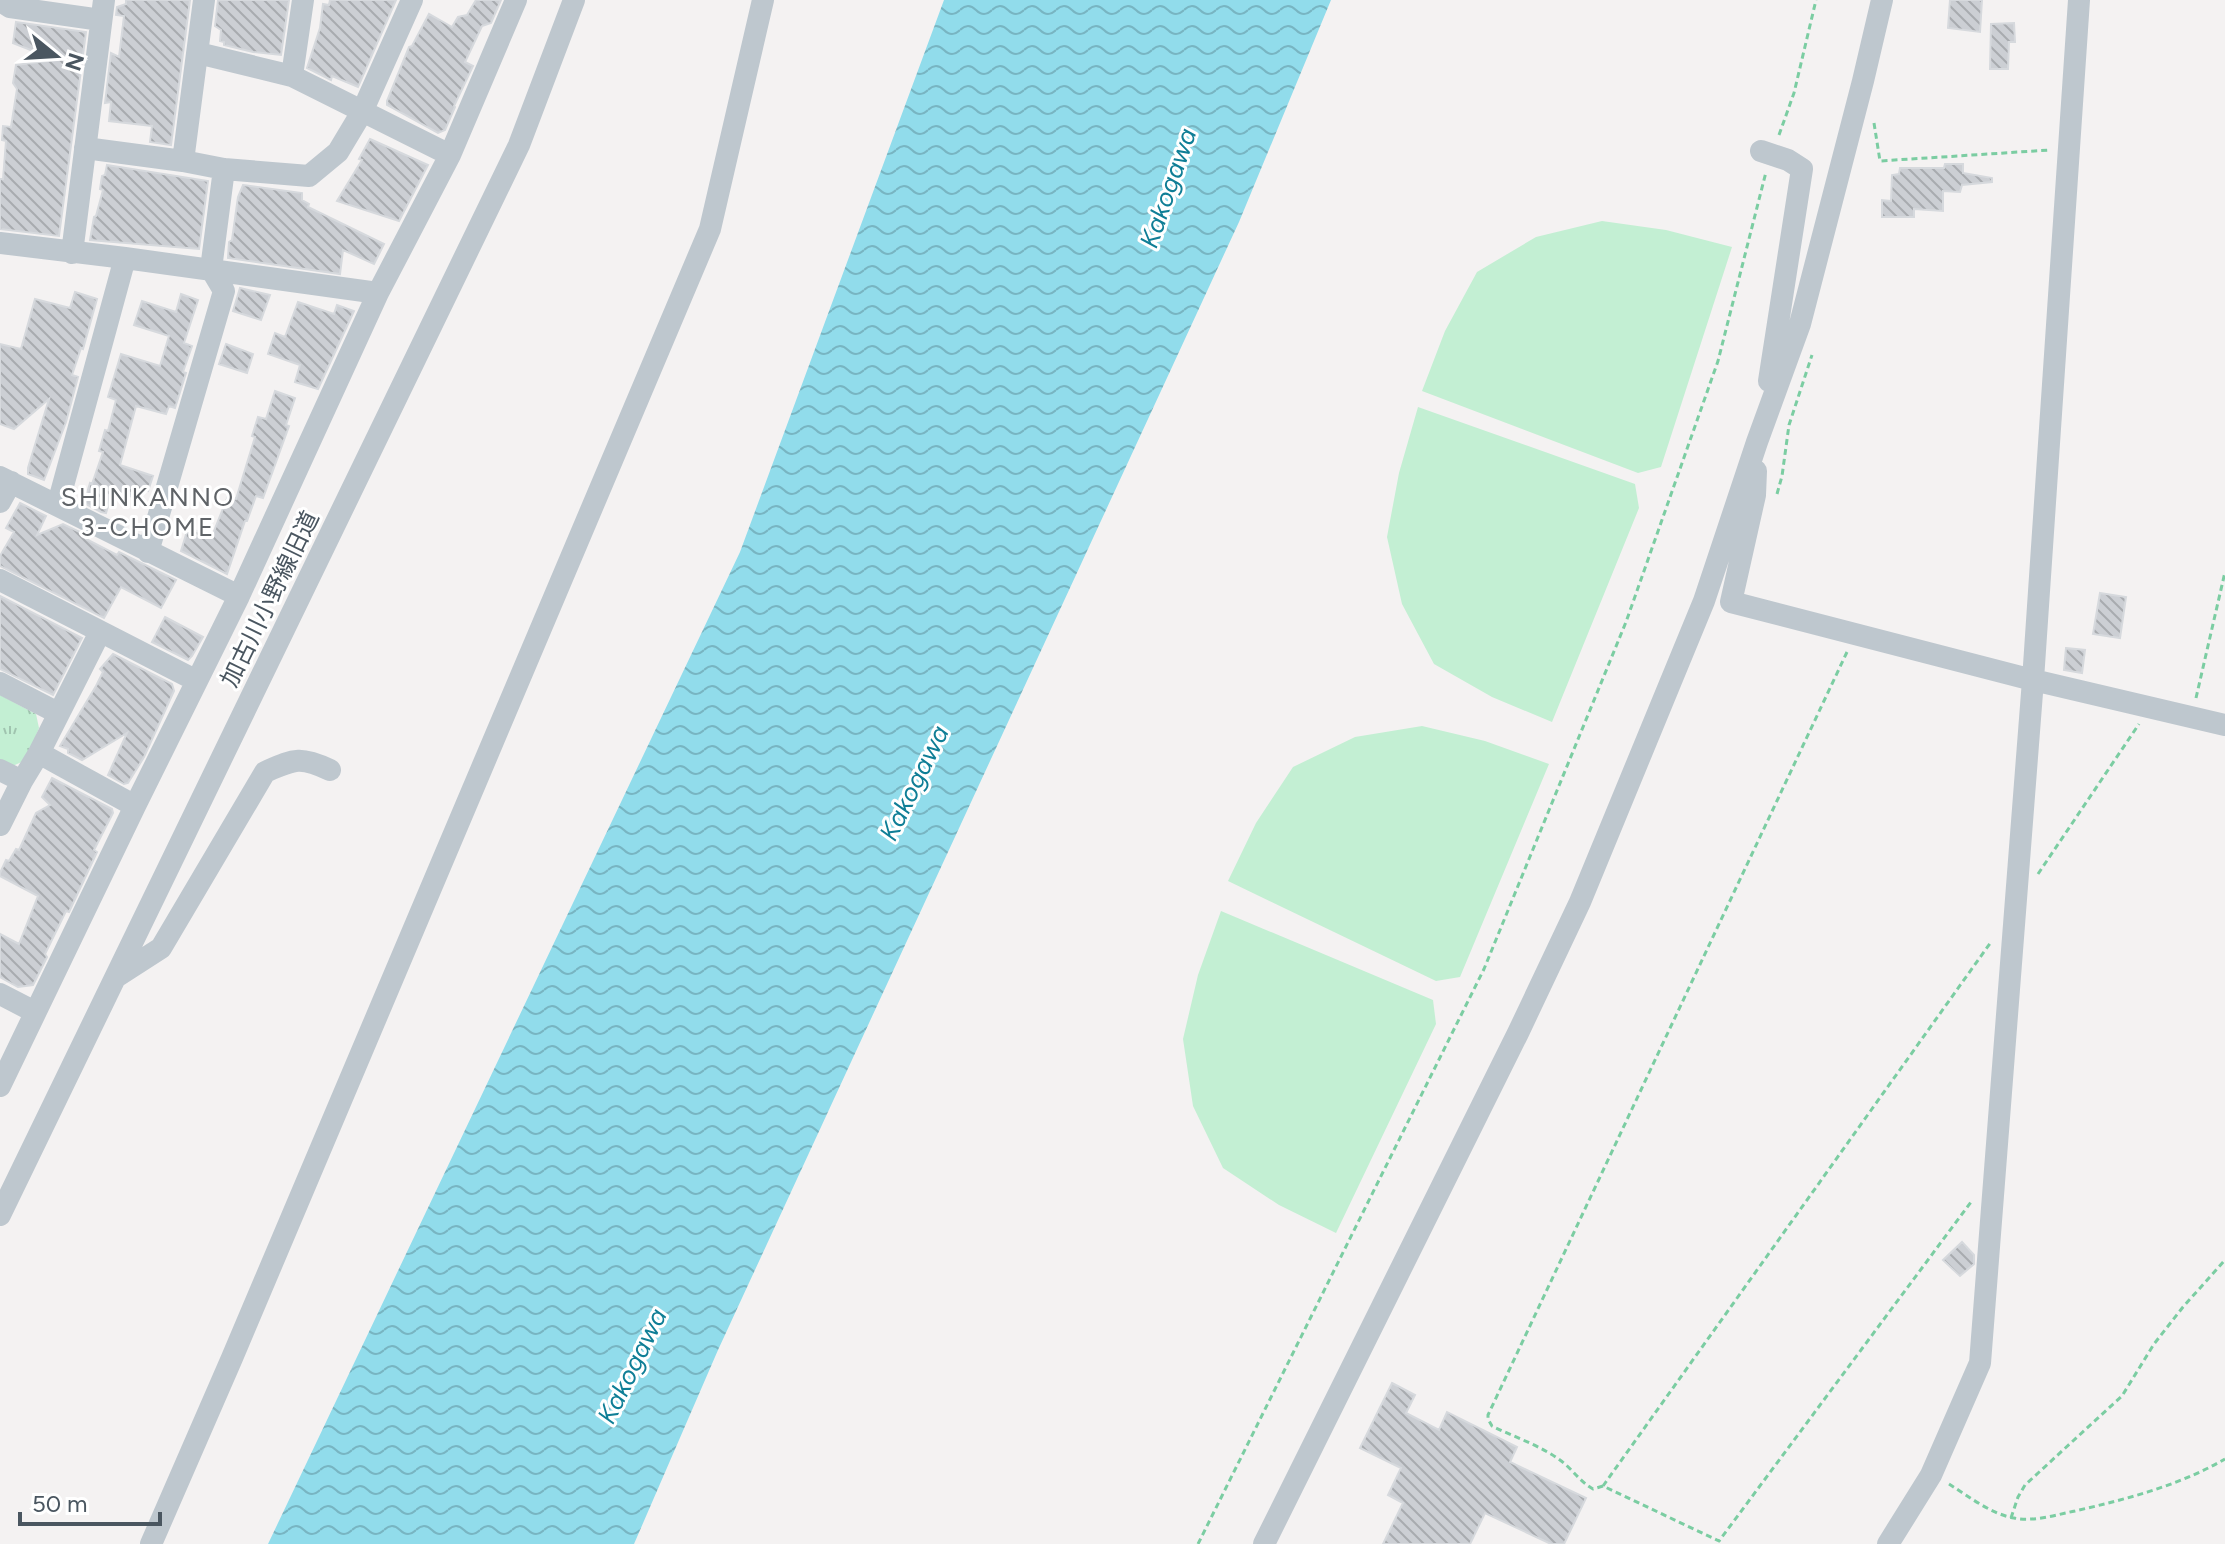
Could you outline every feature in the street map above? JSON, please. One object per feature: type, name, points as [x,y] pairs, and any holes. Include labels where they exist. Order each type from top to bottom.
[{"type":"street","points":[[183,161],[204,0]]},
{"type":"street","points":[[292,76],[303,0]]},
{"type":"street","points":[[85,148],[224,169],[309,176],[338,152],[362,112],[412,0]]},
{"type":"street","points":[[0,1086],[239,596],[378,293],[450,155],[516,0]]},
{"type":"street","name":"加古川小野線旧道","points":[[0,1215],[519,145],[574,0]]},
{"type":"street","points":[[151,1544],[710,229],[763,0]]},
{"type":"street","points":[[1264,1544],[1580,902],[1704,601],[1800,324],[1882,0]]},
{"type":"street","points":[[1888,1544],[1931,1475],[1980,1363],[2033,680],[2079,0]]},
{"type":"street","points":[[0,1],[10,7],[102,10],[72,253]]},
{"type":"street","points":[[198,53],[292,76],[450,155]]},
{"type":"street","points":[[1767,152],[1802,169],[1757,442],[1755,495],[1731,602],[2033,680],[2225,725]]},
{"type":"street","points":[[148,552],[224,291],[211,269],[224,169]]},
{"type":"street","points":[[0,243],[378,293]]},
{"type":"street","points":[[58,504],[125,258]]},
{"type":"street","points":[[4,487],[58,504],[239,596]]},
{"type":"street","points":[[0,580],[197,681]]},
{"type":"street","points":[[0,825],[100,632]]},
{"type":"street","points":[[0,683],[58,713]]},
{"type":"street","points":[[39,753],[135,806]]},
{"type":"street","points":[[115,977],[161,948],[265,772],[289,761],[308,760],[330,770]]},
{"type":"street","points":[[0,770],[22,781]]},
{"type":"street","points":[[0,994],[35,1012]]},
{"type":"path","points":[[1198,1544],[1484,969],[1626,622],[1713,376],[1766,170],[1767,152],[1794,93],[1816,0]]},
{"type":"path","points":[[1873,111],[1880,161],[2069,148]]},
{"type":"path","points":[[1774,503],[1782,476],[1789,425],[1815,347]]},
{"type":"path","points":[[2192,718],[2225,572]]},
{"type":"path","points":[[1856,633],[1488,1415],[1492,1426],[1549,1453],[1593,1489],[1603,1486],[2016,907],[2150,707]]},
{"type":"path","points":[[1603,1486],[1719,1541],[1976,1196]]},
{"type":"path","points":[[2011,1518],[2025,1485],[2122,1396],[2164,1332],[2225,1260]]},
{"type":"path","points":[[1931,1475],[2011,1518],[2030,1519],[2118,1501],[2181,1481],[2225,1459]]},
{"type":"green space","points":[[1602,221],[1666,230],[1732,247],[1661,467],[1638,473],[1422,391],[1445,331],[1477,272],[1536,237]]},
{"type":"green space","points":[[1418,407],[1635,484],[1639,508],[1552,722],[1492,697],[1434,664],[1402,604],[1387,537],[1399,473]]},
{"type":"green space","points":[[0,695],[36,714],[39,728],[26,760],[6,769],[0,766]]},
{"type":"green space","points":[[1422,726],[1485,741],[1549,764],[1460,977],[1436,981],[1228,881],[1256,823],[1293,767],[1355,737]]},
{"type":"green space","points":[[1221,911],[1433,1000],[1436,1024],[1336,1233],[1279,1205],[1223,1168],[1193,1106],[1183,1039],[1198,975]]},
{"type":"water","name":"Kakogawa","points":[[944,0],[1331,0],[1239,222],[718,1350],[634,1544],[268,1544],[740,552]]},
{"type":"building","points":[[126,0],[190,0],[171,145],[150,142],[152,126],[109,121],[111,102],[105,103],[111,53],[119,57],[124,16],[116,15],[117,7],[126,4]]},
{"type":"building","points":[[218,0],[289,0],[281,55],[224,45],[220,41],[221,30],[215,26]]},
{"type":"building","points":[[330,0],[396,0],[358,87],[332,76],[331,80],[307,68],[320,28],[323,4],[329,5]]},
{"type":"building","points":[[476,0],[501,0],[491,23],[482,26],[465,62],[473,66],[445,130],[438,133],[387,105],[387,101],[409,47],[429,14],[452,27],[458,17],[467,15]]},
{"type":"building","points":[[1950,0],[1982,0],[1980,32],[1948,28]]},
{"type":"building","points":[[16,22],[86,32],[59,236],[0,229],[0,179],[3,179],[6,141],[2,140],[3,126],[11,127],[17,89],[13,83],[16,65],[56,60],[13,43]]},
{"type":"building","points":[[2014,23],[2015,42],[2009,42],[2008,69],[1990,69],[1991,24]]},
{"type":"building","points":[[370,139],[428,165],[399,221],[337,201],[362,160],[359,159]]},
{"type":"building","points":[[1945,164],[1963,164],[1963,173],[1992,178],[1992,182],[1962,185],[1960,192],[1943,191],[1943,211],[1914,209],[1914,217],[1882,217],[1882,200],[1891,201],[1892,175],[1899,174],[1900,168],[1944,168]]},
{"type":"building","points":[[107,165],[208,181],[199,249],[90,240],[103,190],[100,189],[102,176]]},
{"type":"building","points":[[243,185],[302,193],[302,200],[309,204],[308,207],[384,244],[374,264],[343,250],[340,274],[228,258],[238,197]]},
{"type":"building","points":[[240,288],[270,295],[261,320],[233,311]]},
{"type":"building","points":[[75,292],[97,299],[72,375],[78,377],[66,422],[44,480],[28,474],[28,468],[49,399],[14,429],[0,424],[0,344],[21,349],[35,299],[70,308]]},
{"type":"building","points":[[181,294],[198,300],[184,343],[192,346],[175,408],[169,406],[166,414],[136,406],[120,465],[153,476],[148,491],[141,489],[138,499],[113,490],[106,513],[101,512],[84,503],[103,452],[99,451],[116,400],[108,397],[121,354],[160,366],[169,336],[134,325],[142,301],[176,312]]},
{"type":"building","points":[[298,302],[334,314],[337,305],[354,311],[318,389],[295,382],[300,365],[268,354],[275,333],[285,337]]},
{"type":"building","points":[[226,344],[253,354],[247,373],[219,364]]},
{"type":"building","points":[[275,391],[295,398],[286,425],[289,426],[263,498],[256,496],[245,521],[227,574],[181,551],[188,528],[212,536],[228,496],[236,499],[258,417],[266,419]]},
{"type":"building","points":[[20,503],[46,516],[37,535],[63,524],[117,555],[119,552],[176,580],[161,608],[121,587],[104,618],[0,566],[0,556],[14,532],[6,528]]},
{"type":"building","points":[[2100,593],[2126,597],[2120,638],[2093,634]]},
{"type":"building","points":[[0,596],[82,638],[53,695],[0,669]]},
{"type":"building","points":[[165,617],[203,637],[188,660],[152,642]]},
{"type":"building","points":[[2066,648],[2085,650],[2082,673],[2064,670]]},
{"type":"building","points":[[113,654],[172,684],[174,691],[144,757],[128,783],[124,784],[108,775],[127,733],[82,760],[60,746],[96,686],[103,672],[100,669]]},
{"type":"building","points":[[52,778],[112,809],[113,813],[33,985],[18,987],[0,977],[0,934],[19,944],[38,896],[0,876],[0,873],[6,860],[9,861],[16,849],[19,850],[36,813],[50,805],[42,797]]},
{"type":"building","points":[[1962,1242],[1974,1255],[1974,1264],[1960,1276],[1943,1260]]},
{"type":"building","points":[[1392,1383],[1415,1395],[1406,1413],[1439,1430],[1447,1412],[1517,1447],[1510,1462],[1586,1498],[1564,1544],[1551,1544],[1485,1513],[1470,1544],[1383,1544],[1403,1503],[1388,1495],[1401,1468],[1360,1448]]},
{"type":"district","name":"SHINKANNO 3-CHOME","points":[[148,512]]}]
